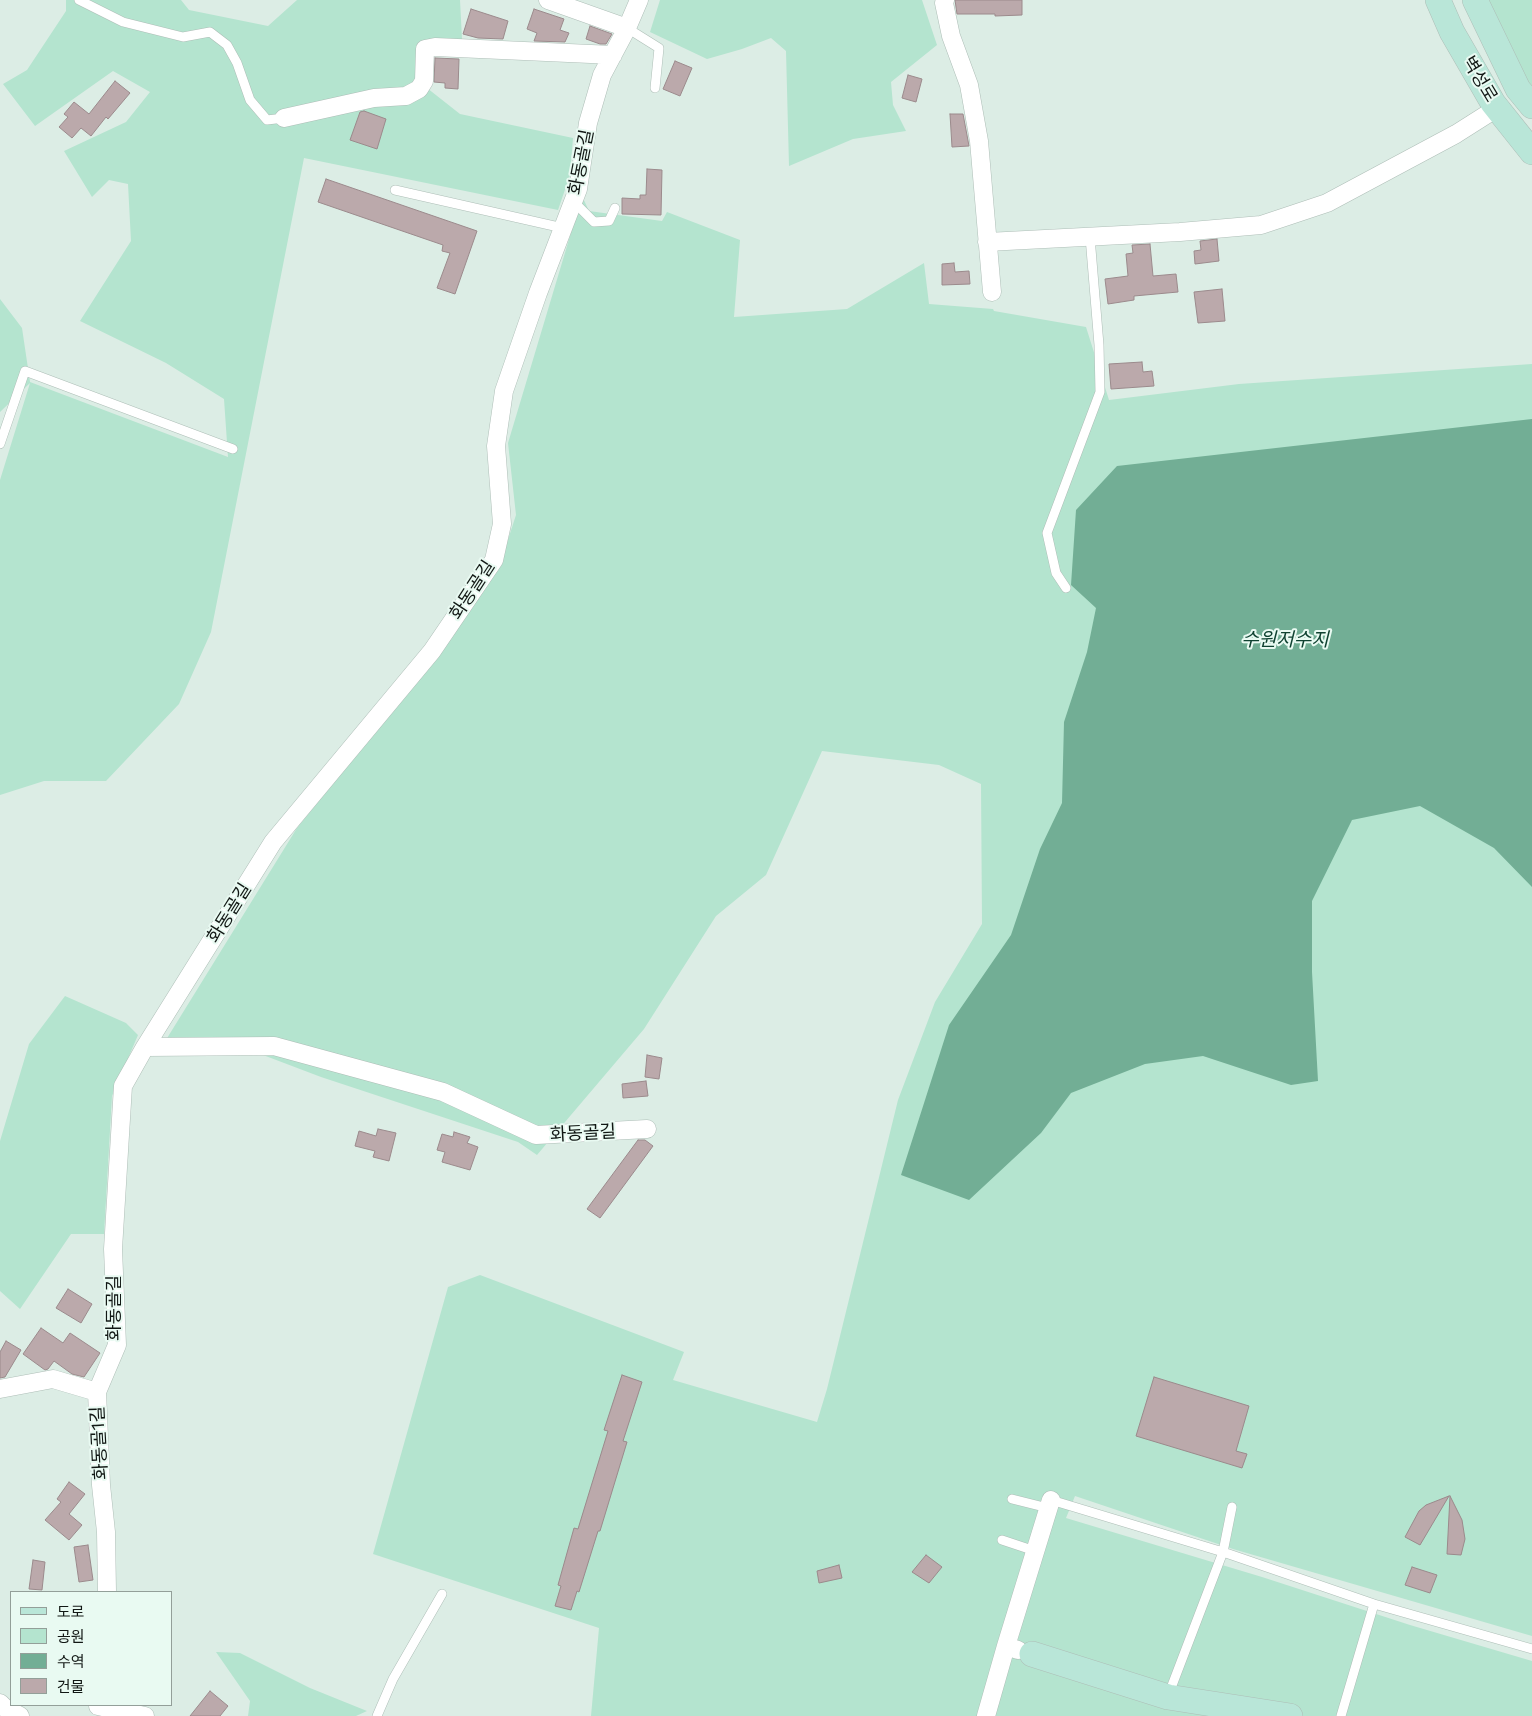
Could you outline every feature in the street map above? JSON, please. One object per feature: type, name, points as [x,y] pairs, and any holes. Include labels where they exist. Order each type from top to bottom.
[{"type":"main road","name":"벽성로","points":[[1438,0],[1452,32],[1497,108],[1532,152]]},
{"type":"main road","name":"벽성로","points":[[1475,0],[1518,88],[1532,106]]},
{"type":"main road","points":[[1032,1654],[1168,1697],[1290,1716]]},
{"type":"street","points":[[548,0],[627,28]]},
{"type":"street","name":"화동골길","points":[[97,1392],[117,1345],[113,1249],[123,1086],[145,1047],[273,842],[432,650],[494,560],[502,524],[496,446],[504,391],[578,189],[588,123],[602,75],[627,28],[639,0]]},
{"type":"street","points":[[945,0],[944,4],[951,36],[969,85],[979,141],[992,292]]},
{"type":"street","points":[[284,118],[374,98],[406,96],[419,89],[424,80],[425,49],[435,47],[613,55]]},
{"type":"street","points":[[987,242],[1180,232],[1261,225],[1328,203],[1456,134],[1497,108]]},
{"type":"street","name":"화동골길","points":[[145,1047],[274,1046],[443,1092],[536,1135],[647,1129]]},
{"type":"street","name":"화동골1길","points":[[0,1389],[53,1379],[97,1392],[101,1485],[106,1532],[107,1591]]},
{"type":"street","points":[[986,1716],[1050,1504]]},
{"type":"street","points":[[1006,1646],[1032,1654]]},
{"type":"street","points":[[0,1703],[4,1708],[20,1716]]},
{"type":"street","points":[[96,1709],[145,1716]]},
{"type":"lane","points":[[78,0],[123,22],[183,36],[210,32],[227,45],[237,62],[250,100],[267,120],[284,118]]},
{"type":"lane","points":[[627,28],[660,48],[655,88]]},
{"type":"lane","points":[[395,190],[563,228]]},
{"type":"lane","points":[[573,201],[594,222],[609,221],[615,208]]},
{"type":"lane","points":[[1066,588],[1056,573],[1047,534],[1100,392],[1099,345],[1090,237]]},
{"type":"lane","points":[[0,444],[25,370],[233,450]]},
{"type":"lane","points":[[1012,1498],[1050,1504],[1223,1552],[1374,1604],[1532,1649]]},
{"type":"lane","points":[[1168,1697],[1223,1552],[1232,1507]]},
{"type":"lane","points":[[1002,1540],[1035,1551]]},
{"type":"lane","points":[[378,1716],[393,1678],[442,1594]]},
{"type":"lane","points":[[1341,1716],[1374,1604]]},
{"type":"green space","points":[[66,0],[181,0],[189,10],[268,26],[297,0],[460,0],[462,39],[422,45],[427,88],[460,114],[573,138],[570,175],[558,210],[304,158],[211,632],[179,704],[106,781],[44,781],[0,795],[0,480],[30,383],[0,412],[0,299],[22,328],[30,382],[228,457],[224,399],[166,363],[80,321],[131,241],[128,184],[109,180],[92,197],[64,151],[126,122],[150,92],[113,71],[35,126],[3,84],[27,70],[66,11]]},
{"type":"green space","points":[[660,0],[922,0],[937,45],[891,82],[893,105],[906,131],[853,139],[789,166],[786,51],[771,38],[707,59],[650,32]]},
{"type":"green space","points":[[1487,0],[1532,0],[1532,88],[1517,68]]},
{"type":"green space","points":[[582,196],[589,211],[662,221],[667,212],[740,240],[734,317],[847,309],[924,263],[929,304],[993,309],[994,311],[1086,327],[1109,400],[1239,384],[1532,364],[1532,1636],[1233,1549],[1075,1496],[1066,1518],[1532,1661],[1532,1716],[591,1716],[599,1628],[373,1554],[448,1287],[480,1275],[684,1352],[673,1380],[817,1422],[827,1389],[898,1100],[935,1002],[982,924],[981,784],[939,765],[822,751],[766,875],[716,916],[644,1029],[537,1155],[518,1142],[321,1077],[263,1055],[156,1056],[297,828],[446,644],[501,561],[516,515],[508,443]]},
{"type":"green space","points":[[65,996],[126,1023],[138,1035],[112,1096],[104,1234],[71,1234],[20,1309],[0,1291],[0,1141],[29,1044]]},
{"type":"green space","points":[[216,1652],[240,1653],[310,1688],[367,1711],[356,1716],[248,1716],[250,1701]]},
{"type":"water","name":"수원저수지","points":[[1532,419],[1532,887],[1494,848],[1420,806],[1352,820],[1312,901],[1312,972],[1318,1081],[1291,1085],[1203,1056],[1145,1064],[1071,1093],[1041,1133],[969,1200],[901,1175],[949,1025],[1011,935],[1040,849],[1062,803],[1064,722],[1087,652],[1096,608],[1071,585],[1076,510],[1117,466]]},
{"type":"building","points":[[955,0],[1022,0],[1022,15],[957,14]]},
{"type":"building","points":[[471,9],[508,21],[503,39],[478,38],[463,34]]},
{"type":"building","points":[[534,9],[564,19],[560,30],[569,33],[565,42],[534,41],[537,33],[527,29]]},
{"type":"building","points":[[590,26],[612,34],[606,44],[586,39]]},
{"type":"building","points":[[435,58],[459,59],[458,89],[445,88],[445,83],[434,82]]},
{"type":"building","points":[[675,61],[692,68],[680,96],[663,89]]},
{"type":"building","points":[[908,75],[922,79],[916,102],[902,98]]},
{"type":"building","points":[[115,81],[130,93],[108,119],[106,117],[91,136],[81,128],[72,138],[59,127],[68,117],[64,114],[74,102],[89,114]]},
{"type":"building","points":[[364,111],[386,119],[377,149],[350,140],[360,112]]},
{"type":"building","points":[[950,114],[963,114],[969,146],[952,147]]},
{"type":"building","points":[[647,169],[662,170],[661,215],[622,214],[622,198],[640,199],[640,195],[646,195]]},
{"type":"building","points":[[326,179],[477,231],[455,294],[437,288],[450,253],[442,251],[443,245],[318,202]]},
{"type":"building","points":[[1217,239],[1219,261],[1195,264],[1194,251],[1201,250],[1200,241]]},
{"type":"building","points":[[1150,244],[1153,276],[1176,274],[1178,292],[1134,296],[1134,300],[1108,304],[1105,279],[1128,276],[1126,254],[1133,253],[1132,245]]},
{"type":"building","points":[[954,263],[955,272],[969,271],[970,284],[942,285],[942,264]]},
{"type":"building","points":[[1222,289],[1225,321],[1198,323],[1194,292]]},
{"type":"building","points":[[1142,362],[1143,372],[1152,371],[1154,386],[1111,389],[1109,364]]},
{"type":"building","points":[[647,1055],[662,1058],[659,1079],[645,1077]]},
{"type":"building","points":[[646,1081],[648,1096],[623,1098],[622,1084]]},
{"type":"building","points":[[378,1129],[396,1133],[389,1161],[373,1157],[375,1151],[355,1146],[359,1131],[376,1136]]},
{"type":"building","points":[[454,1132],[470,1137],[467,1143],[478,1147],[470,1170],[442,1162],[445,1152],[437,1150],[442,1134],[453,1137]]},
{"type":"building","points":[[638,1140],[645,1140],[653,1146],[600,1218],[587,1209]]},
{"type":"building","points":[[68,1289],[92,1304],[81,1323],[56,1308]]},
{"type":"building","points":[[41,1328],[63,1343],[70,1333],[100,1353],[84,1377],[72,1374],[54,1361],[45,1370],[23,1354]]},
{"type":"building","points":[[6,1341],[21,1350],[5,1377],[0,1378],[0,1352]]},
{"type":"building","points":[[622,1375],[642,1382],[623,1441],[627,1442],[579,1592],[577,1591],[571,1610],[555,1606],[561,1586],[558,1585],[574,1528],[578,1529],[608,1431],[604,1430]]},
{"type":"building","points":[[1154,1377],[1249,1406],[1236,1451],[1247,1454],[1242,1468],[1136,1436]]},
{"type":"building","points":[[69,1482],[85,1494],[69,1514],[82,1525],[69,1540],[45,1520],[61,1502],[57,1499]]},
{"type":"building","points":[[1449,1496],[1420,1545],[1405,1537],[1419,1511],[1426,1505]]},
{"type":"building","points":[[1450,1496],[1462,1520],[1465,1539],[1461,1555],[1447,1554]]},
{"type":"building","points":[[88,1545],[93,1580],[79,1582],[74,1547]]},
{"type":"building","points":[[926,1555],[942,1567],[929,1583],[912,1572]]},
{"type":"building","points":[[33,1560],[45,1562],[42,1590],[29,1589]]},
{"type":"building","points":[[839,1565],[842,1578],[819,1583],[817,1571]]},
{"type":"building","points":[[1412,1567],[1437,1575],[1430,1593],[1405,1585]]},
{"type":"building","points":[[210,1691],[228,1706],[220,1716],[190,1716]]}]
